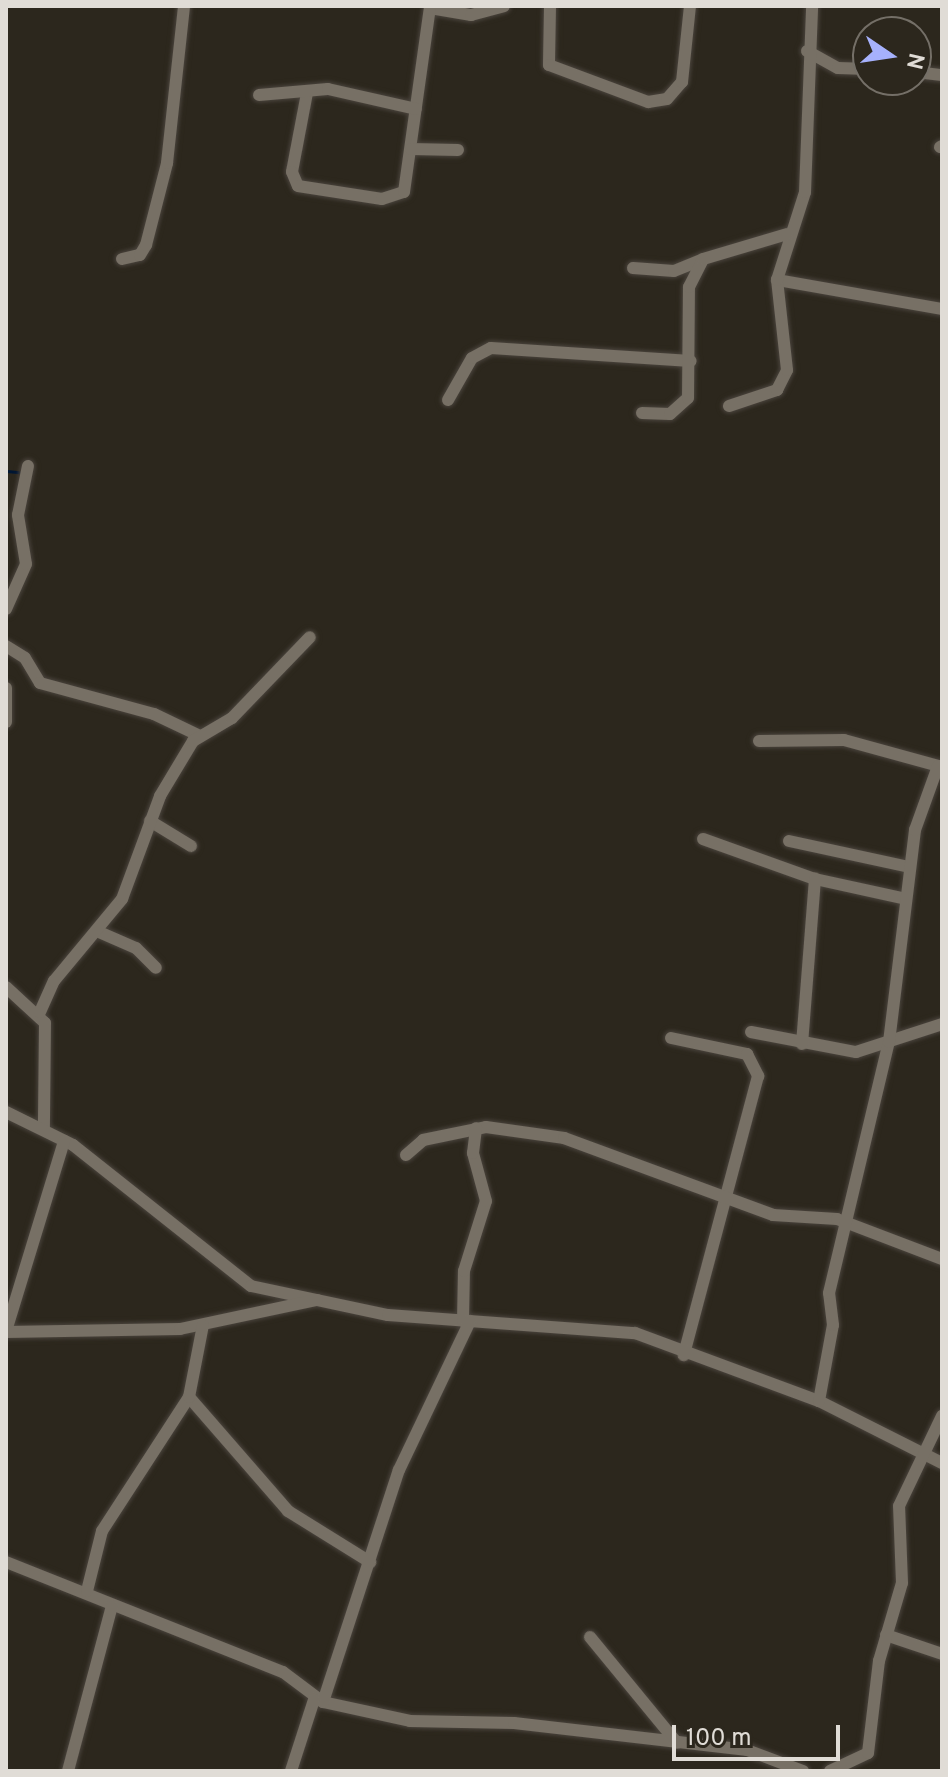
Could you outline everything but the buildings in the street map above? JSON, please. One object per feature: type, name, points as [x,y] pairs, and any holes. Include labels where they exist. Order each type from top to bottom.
[{"type":"street","points":[[122,259],[140,255],[146,245],[167,163],[184,6]]},
{"type":"street","points":[[307,93],[292,172],[298,186],[394,197],[407,186],[430,7],[471,15],[504,6]]},
{"type":"street","points":[[550,6],[549,65],[648,102],[667,99],[682,82],[690,6]]},
{"type":"street","points":[[729,406],[777,390],[785,377],[777,280],[787,234],[807,175],[807,51],[812,6]]},
{"type":"street","points":[[807,51],[838,68],[852,68]]},
{"type":"street","points":[[259,95],[341,91],[416,109]]},
{"type":"street","points":[[411,149],[458,150]]},
{"type":"street","points":[[633,268],[674,271],[787,234]]},
{"type":"street","points":[[642,413],[684,405],[691,361],[689,287],[703,259]]},
{"type":"street","points":[[777,280],[942,309]]},
{"type":"street","points":[[448,400],[472,358],[491,348],[691,361]]},
{"type":"street","points":[[6,609],[26,564],[18,515],[28,466]]},
{"type":"street","points":[[44,1127],[40,1012],[54,981],[99,932],[127,888],[150,821],[198,735],[232,718],[310,637]]},
{"type":"street","points":[[6,646],[27,660],[34,681],[154,714],[198,735]]},
{"type":"street","points":[[6,688],[6,722]]},
{"type":"street","points":[[759,741],[844,740],[940,767],[909,867],[889,1042],[829,1293],[833,1325],[819,1401]]},
{"type":"street","points":[[150,821],[191,846]]},
{"type":"street","points":[[703,839],[815,879],[906,899]]},
{"type":"street","points":[[789,841],[909,867]]},
{"type":"street","points":[[802,1044],[815,879]]},
{"type":"street","points":[[99,932],[136,948],[156,968]]},
{"type":"street","points":[[6,987],[40,1012]]},
{"type":"street","points":[[751,1032],[856,1052],[942,1024]]},
{"type":"street","points":[[671,1038],[732,1048],[756,1067],[756,1096],[726,1193],[684,1355]]},
{"type":"street","points":[[6,1112],[44,1127],[64,1141],[239,1280],[317,1300],[466,1321],[635,1333],[684,1355],[819,1401],[942,1463]]},
{"type":"street","points":[[291,1771],[370,1562],[399,1470],[466,1321],[464,1271],[486,1201],[473,1153],[476,1128]]},
{"type":"street","points":[[406,1155],[415,1143],[476,1128],[564,1138],[726,1193],[773,1215],[848,1223],[942,1259]]},
{"type":"street","points":[[64,1141],[6,1332],[203,1325],[317,1300]]},
{"type":"street","points":[[87,1591],[102,1531],[189,1397],[203,1325]]},
{"type":"street","points":[[189,1397],[288,1511],[370,1562]]},
{"type":"street","points":[[830,1771],[868,1753],[886,1635],[902,1583],[899,1506],[942,1416]]},
{"type":"street","points":[[6,1562],[87,1591],[112,1606],[283,1672],[319,1701],[410,1721],[485,1721],[776,1756],[803,1771]]},
{"type":"street","points":[[68,1771],[112,1606]]},
{"type":"street","points":[[886,1635],[942,1654]]},
{"type":"street","points":[[590,1637],[677,1743]]},
{"type":"waterway","points":[[7,471],[25,473]]}]
